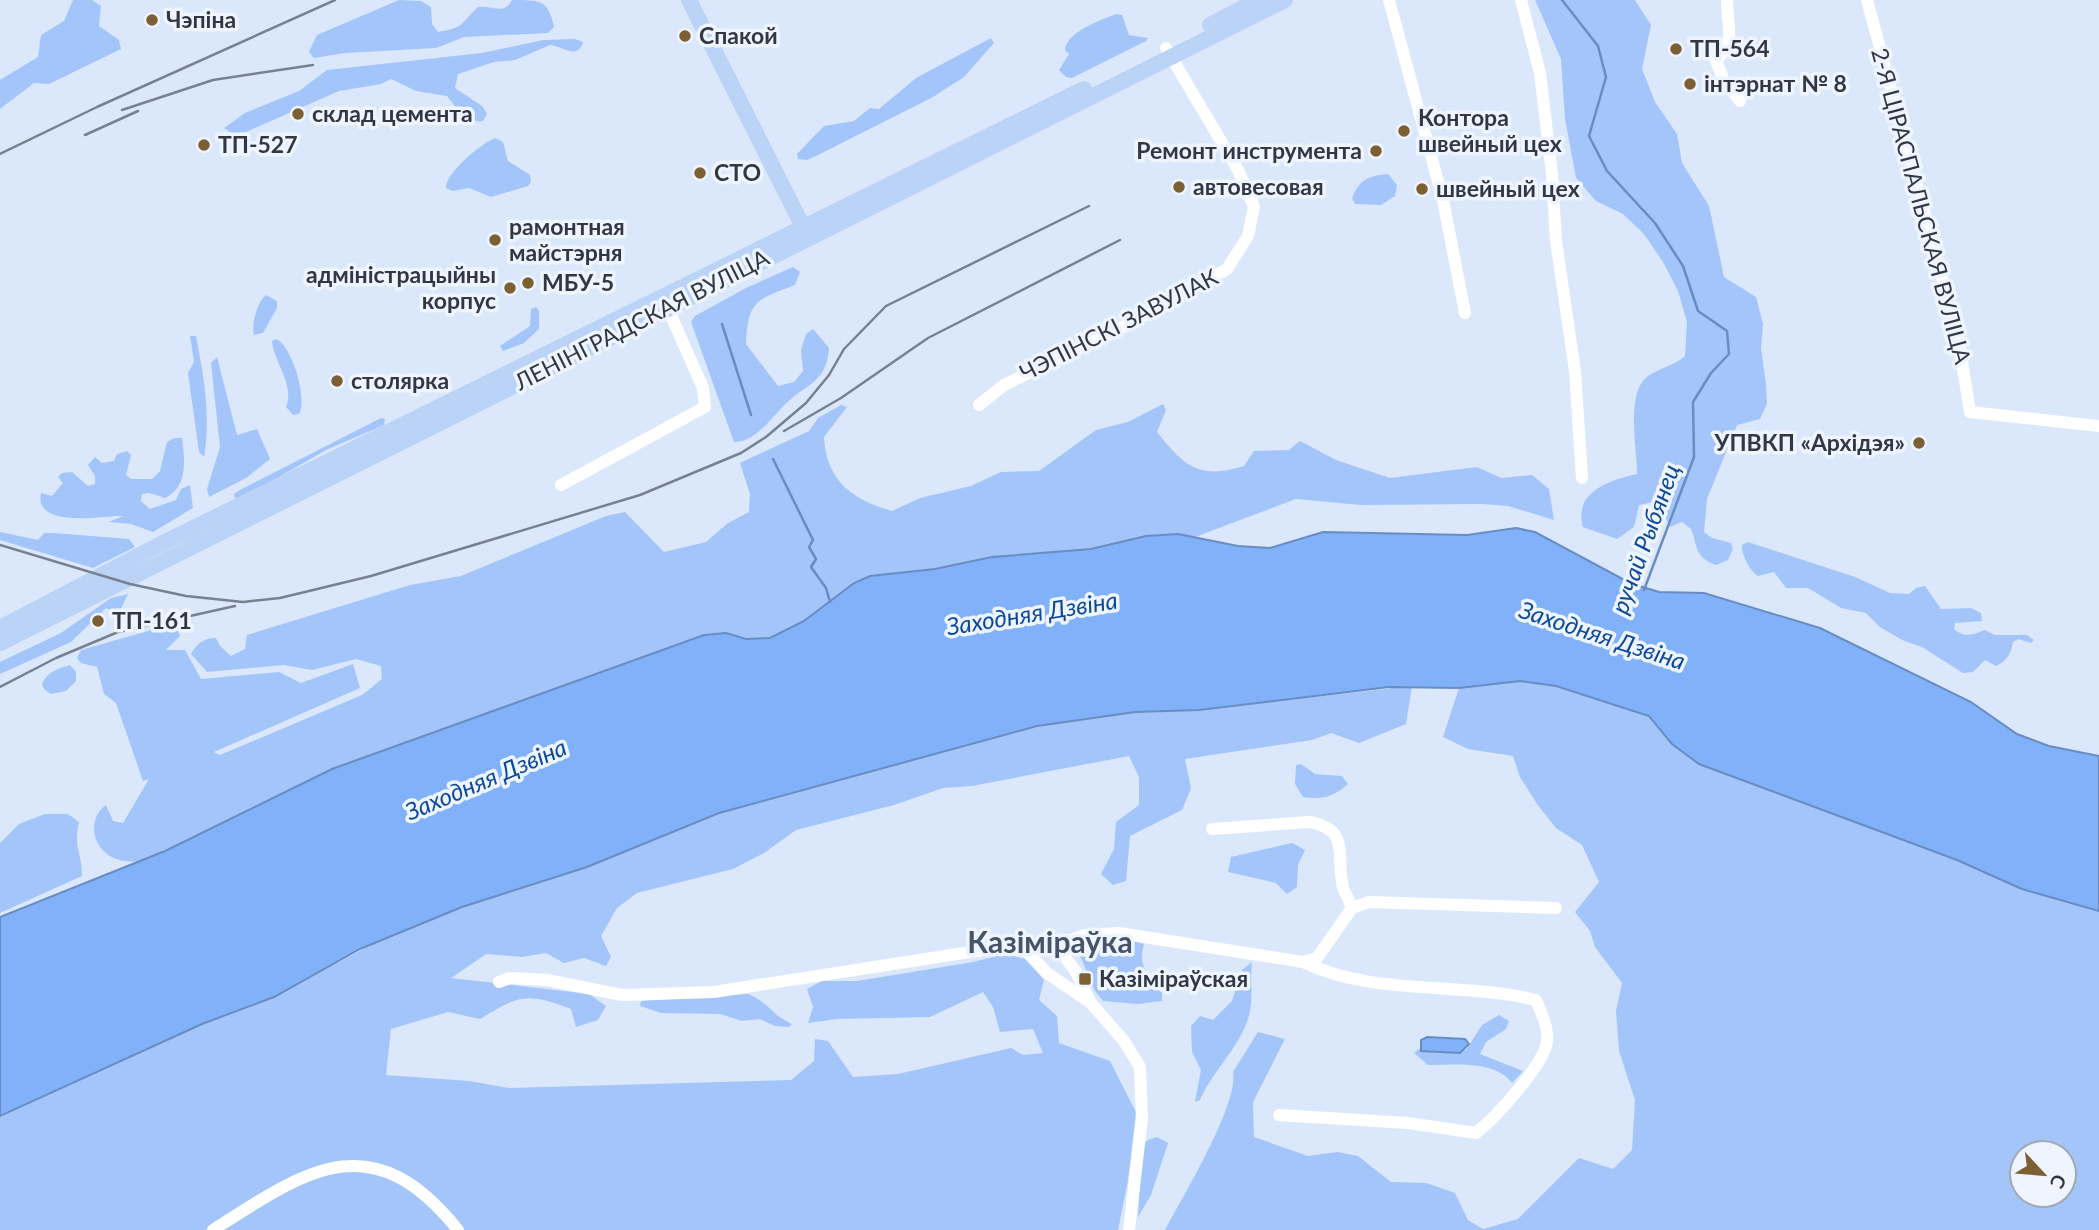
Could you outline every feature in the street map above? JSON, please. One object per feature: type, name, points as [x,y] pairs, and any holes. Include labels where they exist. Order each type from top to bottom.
[{"type":"main road","points":[[689,0],[805,231]]},
{"type":"main road","name":"ЛЕНІНГРАДСКАЯ ВУЛІЦА","points":[[1168,52],[1258,0]]},
{"type":"main road","name":"ЛЕНІНГРАДСКАЯ ВУЛІЦА","points":[[0,628],[209,521],[497,385],[1168,52],[1284,0]]},
{"type":"main road","name":"ЛЕНІНГРАДСКАЯ ВУЛІЦА","points":[[0,643],[214,537],[497,385]]},
{"type":"street","points":[[1389,0],[1443,200],[1465,313]]},
{"type":"street","points":[[1521,0],[1540,73],[1552,175],[1556,241],[1575,371],[1582,478]]},
{"type":"street","points":[[1727,0],[1730,46],[1716,61],[1724,81],[1740,101]]},
{"type":"street","name":"2-Я ЦІРАСПАЛЬСКАЯ ВУЛІЦА","points":[[1867,0],[1958,337],[1966,380],[1966,402],[1970,412],[2099,426]]},
{"type":"street","name":"ЧЭПІНСКІ ЗАВУЛАК","points":[[979,405],[1004,384],[1127,325],[1227,269],[1248,236],[1254,207],[1238,170],[1168,52]]},
{"type":"street","points":[[561,485],[705,407],[703,387],[665,301]]},
{"type":"street","points":[[209,521],[214,537]]},
{"type":"street","points":[[1212,829],[1309,822],[1324,825],[1335,833],[1339,845],[1343,887],[1352,908]]},
{"type":"street","points":[[1303,962],[1317,958],[1352,908],[1369,902],[1556,908]]},
{"type":"street","points":[[499,982],[510,978],[547,980],[622,995],[714,992],[1002,947],[1056,945],[1085,935],[1119,933],[1303,962],[1330,975],[1410,988],[1515,995],[1535,1000],[1543,1017],[1547,1043],[1500,1114],[1476,1133],[1408,1123],[1279,1115]]},
{"type":"street","points":[[1056,945],[1076,972],[1091,1003]]},
{"type":"street","points":[[1024,948],[1047,973],[1091,1003],[1125,1041],[1140,1067],[1142,1118],[1129,1230]]},
{"type":"street","points":[[213,1230],[307,1173],[349,1165],[373,1166],[405,1179],[434,1201],[458,1230]]},
{"type":"shaded area","points":[[73,0],[92,0],[101,6],[99,26],[119,40],[121,49],[49,84],[34,83],[0,109],[0,80],[38,57],[41,35],[64,21]]},
{"type":"shaded area","points":[[399,0],[421,1],[431,7],[432,24],[438,32],[458,26],[478,7],[501,9],[512,0],[542,3],[549,11],[554,27],[548,33],[464,37],[436,48],[345,53],[314,58],[309,52],[317,35]]},
{"type":"shaded area","points":[[1535,0],[1635,0],[1651,25],[1642,69],[1655,102],[1677,134],[1682,163],[1709,206],[1724,277],[1756,297],[1763,324],[1761,348],[1767,404],[1760,419],[1737,425],[1707,499],[1704,532],[1712,538],[1731,543],[1733,549],[1728,560],[1716,565],[1700,555],[1691,529],[1682,522],[1670,527],[1658,501],[1639,505],[1634,527],[1617,539],[1583,527],[1581,515],[1589,496],[1605,484],[1637,474],[1634,413],[1638,390],[1647,377],[1685,356],[1687,322],[1678,291],[1644,234],[1623,214],[1596,201],[1576,178],[1565,119],[1561,59]]},
{"type":"shaded area","points":[[1116,14],[1122,15],[1129,35],[1148,38],[1146,41],[1072,78],[1066,77],[1059,70],[1069,54],[1065,50],[1071,38],[1085,28]]},
{"type":"shaded area","points":[[991,38],[994,43],[964,77],[933,97],[807,160],[798,159],[797,154],[824,126],[854,121],[870,108],[879,109],[916,78]]},
{"type":"shaded area","points":[[575,39],[583,42],[577,51],[550,45],[515,60],[494,62],[458,74],[455,88],[482,106],[487,114],[483,121],[466,117],[447,96],[416,91],[391,79],[381,84],[339,91],[246,132],[233,134],[224,128],[245,113],[299,91],[327,70],[482,53],[543,40]]},
{"type":"shaded area","points":[[495,138],[503,142],[508,161],[530,175],[531,182],[528,186],[491,197],[469,188],[453,191],[446,188],[451,175],[458,167]]},
{"type":"shaded area","points":[[1388,174],[1397,185],[1395,196],[1381,205],[1355,204],[1352,198],[1362,183],[1370,177]]},
{"type":"shaded area","points":[[793,267],[800,272],[795,285],[771,294],[752,310],[746,344],[778,386],[794,382],[803,371],[801,350],[806,334],[813,329],[829,348],[826,364],[818,378],[791,399],[758,432],[750,438],[734,442],[691,322],[695,316],[746,288]]},
{"type":"shaded area","points":[[266,295],[277,301],[277,308],[263,333],[254,335],[256,314]]},
{"type":"shaded area","points":[[536,307],[539,311],[539,329],[524,343],[503,351],[500,346],[530,326],[531,309]]},
{"type":"shaded area","points":[[190,336],[196,336],[204,381],[207,427],[204,457],[199,452],[188,373],[194,362]]},
{"type":"shaded area","points":[[276,339],[288,351],[297,374],[301,397],[299,414],[293,415],[286,407],[288,390],[272,341]]},
{"type":"shaded area","points":[[217,357],[237,435],[257,429],[270,459],[246,478],[209,497],[207,489],[220,447],[211,363]]},
{"type":"shaded area","points":[[1163,404],[1166,410],[1157,432],[1176,454],[1194,467],[1204,470],[1228,470],[1244,466],[1254,451],[1289,450],[1300,441],[1336,460],[1390,478],[1477,467],[1501,478],[1532,475],[1549,489],[1554,520],[1508,506],[1361,505],[1296,499],[1195,537],[1178,534],[1146,536],[1091,549],[992,557],[935,569],[871,576],[854,583],[804,621],[770,638],[760,640],[704,635],[332,769],[140,862],[123,861],[107,854],[95,836],[95,823],[101,810],[106,805],[113,821],[123,823],[149,779],[143,781],[116,703],[104,694],[97,667],[81,663],[77,658],[81,650],[169,625],[178,629],[180,636],[166,650],[185,650],[201,679],[279,672],[301,683],[353,664],[360,688],[214,752],[220,755],[362,695],[382,679],[381,666],[356,659],[312,670],[284,665],[207,672],[191,654],[204,640],[216,638],[231,656],[245,649],[247,635],[410,585],[461,576],[606,516],[625,512],[664,552],[706,542],[728,523],[749,512],[750,494],[740,463],[809,431],[818,418],[841,405],[847,407],[824,437],[830,465],[836,476],[853,494],[892,511],[920,498],[971,486],[1001,472],[1039,471],[1096,430],[1128,422]]},
{"type":"shaded area","points":[[381,418],[385,419],[384,425],[326,450],[241,499],[235,498],[234,494],[240,490]]},
{"type":"shaded area","points":[[182,438],[184,455],[183,472],[178,487],[165,498],[149,493],[142,494],[141,501],[150,509],[176,500],[181,489],[190,485],[193,508],[153,532],[131,524],[109,522],[123,516],[73,518],[48,512],[42,505],[41,493],[52,496],[63,483],[58,477],[62,473],[72,472],[88,486],[95,484],[95,476],[88,465],[95,457],[102,463],[114,461],[117,454],[127,451],[131,455],[126,475],[131,479],[152,479],[160,471],[167,442]]},
{"type":"shaded area","points":[[0,532],[38,540],[44,533],[129,539],[135,547],[93,568],[0,540]]},
{"type":"shaded area","points":[[1748,542],[1855,577],[1890,593],[1909,594],[1916,588],[1925,586],[1941,609],[1971,608],[1981,613],[1982,621],[1955,623],[1954,629],[1962,634],[1985,630],[1995,635],[2027,635],[2034,640],[2031,643],[2018,639],[2013,642],[2008,657],[2000,664],[1996,666],[1985,660],[1973,672],[1963,673],[1922,647],[1902,640],[1880,627],[1866,613],[1841,608],[1808,588],[1786,588],[1774,572],[1758,576],[1743,553],[1742,545]]},
{"type":"shaded area","points":[[128,594],[118,615],[106,608],[71,642],[0,674],[0,662],[61,633],[111,598]]},
{"type":"shaded area","points":[[70,665],[76,672],[76,681],[66,691],[51,694],[44,689],[42,684],[47,676]]},
{"type":"shaded area","points":[[1495,682],[1540,682],[1649,716],[1663,734],[1699,764],[1957,860],[2022,889],[2099,911],[2099,1230],[1165,1230],[1219,1128],[1232,1087],[1233,1072],[1258,1032],[1285,1039],[1253,1102],[1254,1137],[1308,1156],[1337,1152],[1358,1156],[1391,1182],[1426,1183],[1455,1193],[1468,1220],[1483,1229],[1518,1219],[1579,1158],[1613,1169],[1632,1150],[1635,1100],[1619,1051],[1616,1011],[1622,983],[1595,947],[1590,931],[1575,912],[1599,882],[1582,845],[1556,828],[1537,804],[1520,777],[1513,756],[1468,749],[1443,737],[1459,688]]},
{"type":"shaded area","points":[[1412,686],[1406,724],[1359,743],[1331,733],[1312,740],[1185,759],[1191,788],[1182,810],[1130,836],[1126,881],[1113,885],[1101,874],[1114,849],[1116,822],[1139,805],[1139,777],[1129,756],[972,786],[943,788],[894,805],[796,830],[764,853],[733,869],[637,893],[617,908],[601,936],[611,957],[606,966],[584,958],[564,963],[546,953],[522,957],[486,954],[451,978],[589,994],[606,1006],[598,1020],[576,1027],[571,1009],[533,998],[514,1001],[480,1019],[448,1012],[391,1029],[386,1075],[469,1081],[509,1088],[791,1080],[814,1061],[815,1039],[828,1041],[853,1077],[898,1074],[1011,1048],[1023,1055],[1043,1053],[1033,1029],[1000,1032],[993,1007],[983,992],[930,1017],[837,1019],[808,1023],[813,1007],[807,989],[822,981],[857,981],[973,962],[1005,954],[1025,959],[1044,980],[1039,1000],[1057,1016],[1059,1043],[1110,1061],[1136,1112],[1128,1180],[1118,1230],[0,1230],[0,1116],[202,1024],[274,997],[382,939],[496,895],[587,867],[719,813],[1037,726],[1135,712],[1199,710]]},
{"type":"shaded area","points":[[1301,764],[1315,774],[1342,776],[1348,784],[1327,796],[1303,797],[1295,784],[1296,765]]},
{"type":"shaded area","points":[[45,814],[68,814],[79,822],[77,844],[82,876],[0,913],[0,843],[19,824]]},
{"type":"shaded area","points":[[1292,843],[1305,850],[1298,865],[1297,887],[1287,894],[1276,883],[1228,872],[1231,857]]},
{"type":"shaded area","points":[[1122,938],[1144,944],[1143,965],[1148,977],[1162,993],[1162,1001],[1138,1004],[1103,1001],[1095,991],[1078,951]]},
{"type":"shaded area","points":[[1252,962],[1251,1005],[1247,1023],[1200,1100],[1195,1102],[1201,1070],[1192,1052],[1191,1026],[1200,1016],[1213,1020],[1232,1001],[1242,970]]},
{"type":"shaded area","points":[[748,994],[792,1024],[789,1027],[775,1026],[760,1019],[742,1021],[720,1014],[661,1013],[640,1006],[641,1001]]},
{"type":"shaded area","points":[[1499,1015],[1509,1021],[1506,1029],[1486,1042],[1480,1054],[1523,1071],[1512,1083],[1495,1070],[1473,1065],[1428,1065],[1414,1053],[1419,1049],[1466,1050],[1482,1025]]},
{"type":"shaded area","points":[[1157,1137],[1168,1143],[1151,1195],[1138,1217],[1142,1145]]},
{"type":"water","name":"Заходняя Дзвіна","points":[[1516,528],[1535,532],[1630,583],[1659,592],[1704,593],[1820,628],[1971,702],[2017,734],[2049,746],[2099,756],[2099,911],[2022,889],[1957,860],[1699,764],[1672,744],[1649,716],[1556,686],[1520,681],[1459,688],[1389,687],[1199,710],[1135,712],[1037,726],[719,813],[587,867],[462,907],[360,949],[274,997],[202,1024],[0,1116],[0,917],[165,851],[332,769],[704,635],[726,633],[746,639],[770,638],[804,621],[854,583],[870,576],[935,569],[992,557],[1091,549],[1146,536],[1178,534],[1238,546],[1270,548],[1323,532],[1467,535]]},
{"type":"water","points":[[1427,1037],[1465,1039],[1469,1044],[1460,1053],[1421,1051],[1421,1040]]},
{"type":"waterway","name":"ручай Рыбянец","points":[[1562,0],[1598,46],[1606,77],[1589,136],[1607,171],[1655,223],[1683,266],[1698,311],[1727,331],[1729,354],[1711,373],[1693,402],[1694,457],[1644,590]]},
{"type":"waterway","points":[[722,324],[751,415]]},
{"type":"waterway","points":[[773,459],[813,540],[809,547],[816,559],[811,567],[826,588],[830,602]]},
{"type":"railway","points":[[0,154],[97,107],[335,0]]},
{"type":"railway","points":[[122,110],[213,80],[313,65]]},
{"type":"railway","points":[[85,135],[138,111]]},
{"type":"railway","points":[[0,545],[130,584],[186,596],[243,602],[280,598],[371,576],[640,495],[741,453],[766,437],[806,403],[829,375],[844,349],[886,306],[1089,206]]},
{"type":"railway","points":[[784,431],[841,398],[928,338],[1120,240]]},
{"type":"railway","points":[[0,687],[56,658],[118,632],[235,606]]},
{"type":"place","name":"Чэпіна","points":[[152,20]]},
{"type":"place","name":"Спакой","points":[[685,36]]},
{"type":"place","name":"ТП-564","points":[[1676,49]]},
{"type":"place","name":"інтэрнат № 8","points":[[1690,84]]},
{"type":"place","name":"склад цемента","points":[[298,114]]},
{"type":"place","name":"Контора швейный цех","points":[[1404,131]]},
{"type":"place","name":"ТП-527","points":[[204,145]]},
{"type":"place","name":"Ремонт инструмента","points":[[1376,151]]},
{"type":"place","name":"СТО","points":[[700,173]]},
{"type":"place","name":"автовесовая","points":[[1179,187]]},
{"type":"place","name":"швейный цех","points":[[1422,189]]},
{"type":"place","name":"рамонтная майстэрня","points":[[495,240]]},
{"type":"place","name":"МБУ-5","points":[[528,283]]},
{"type":"place","name":"адміністрацыйны корпус","points":[[510,288]]},
{"type":"place","name":"столярка","points":[[337,381]]},
{"type":"place","name":"УПВКП «Архідэя»","points":[[1919,443]]},
{"type":"place","name":"ТП-161","points":[[98,621]]},
{"type":"place","name":"Казіміраўская","points":[[1085,979]]},
{"type":"district","name":"Казіміраўка","points":[[1050,943]]}]
